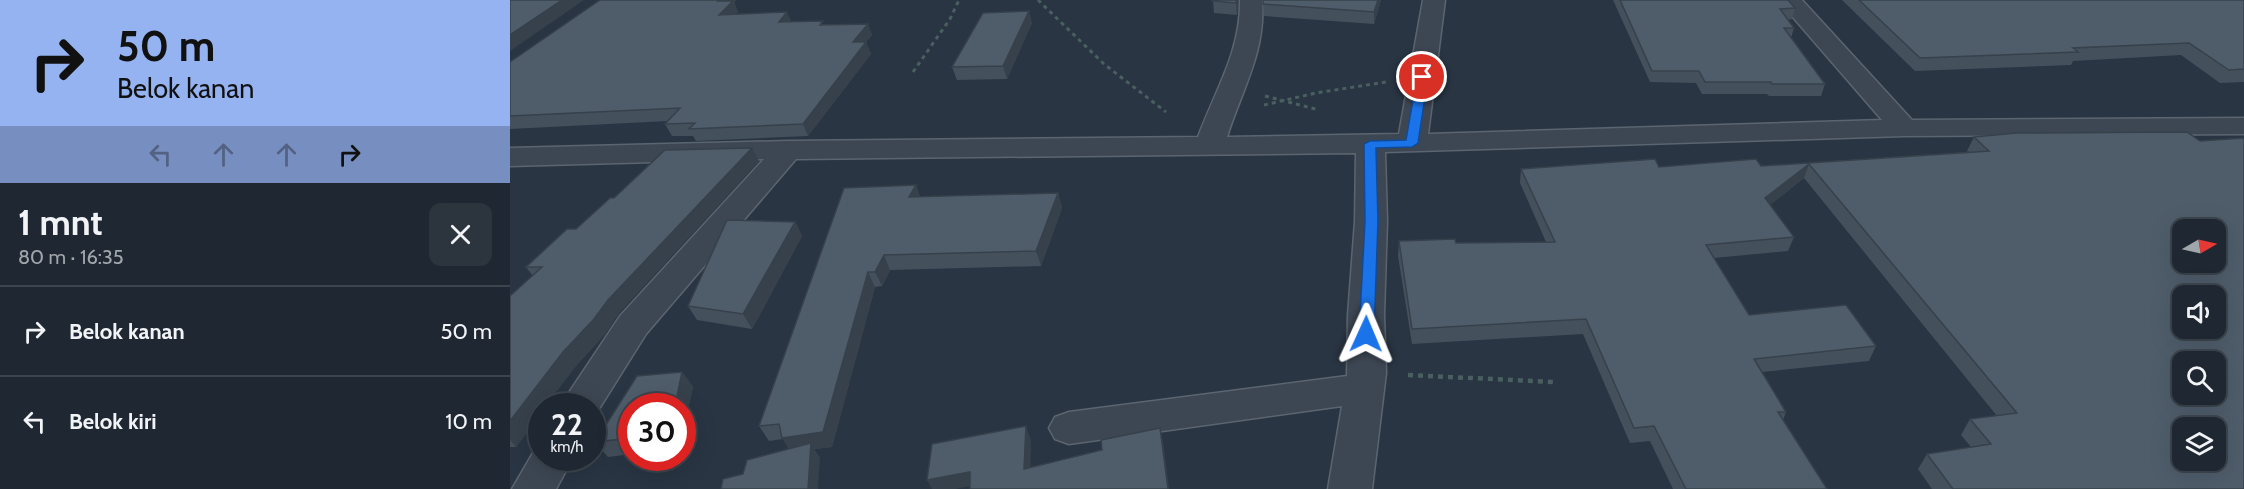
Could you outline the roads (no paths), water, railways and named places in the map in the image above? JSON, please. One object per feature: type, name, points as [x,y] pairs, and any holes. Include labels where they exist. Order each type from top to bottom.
[{"type":"street","points":[[1213,134],[1244,60],[1253,18],[1251,0]]},
{"type":"street","points":[[1412,143],[1434,0]]},
{"type":"street","points":[[1789,0],[1904,128]]},
{"type":"street","points":[[510,157],[788,150],[1213,134],[1370,144],[1904,128],[2244,126]]},
{"type":"street","points":[[1350,489],[1366,380],[1366,315],[1371,221],[1370,144]]},
{"type":"street","points":[[588,393],[633,324],[788,150]]},
{"type":"street","points":[[1069,428],[1366,380]]},
{"type":"street","points":[[534,489],[544,471]]}]
